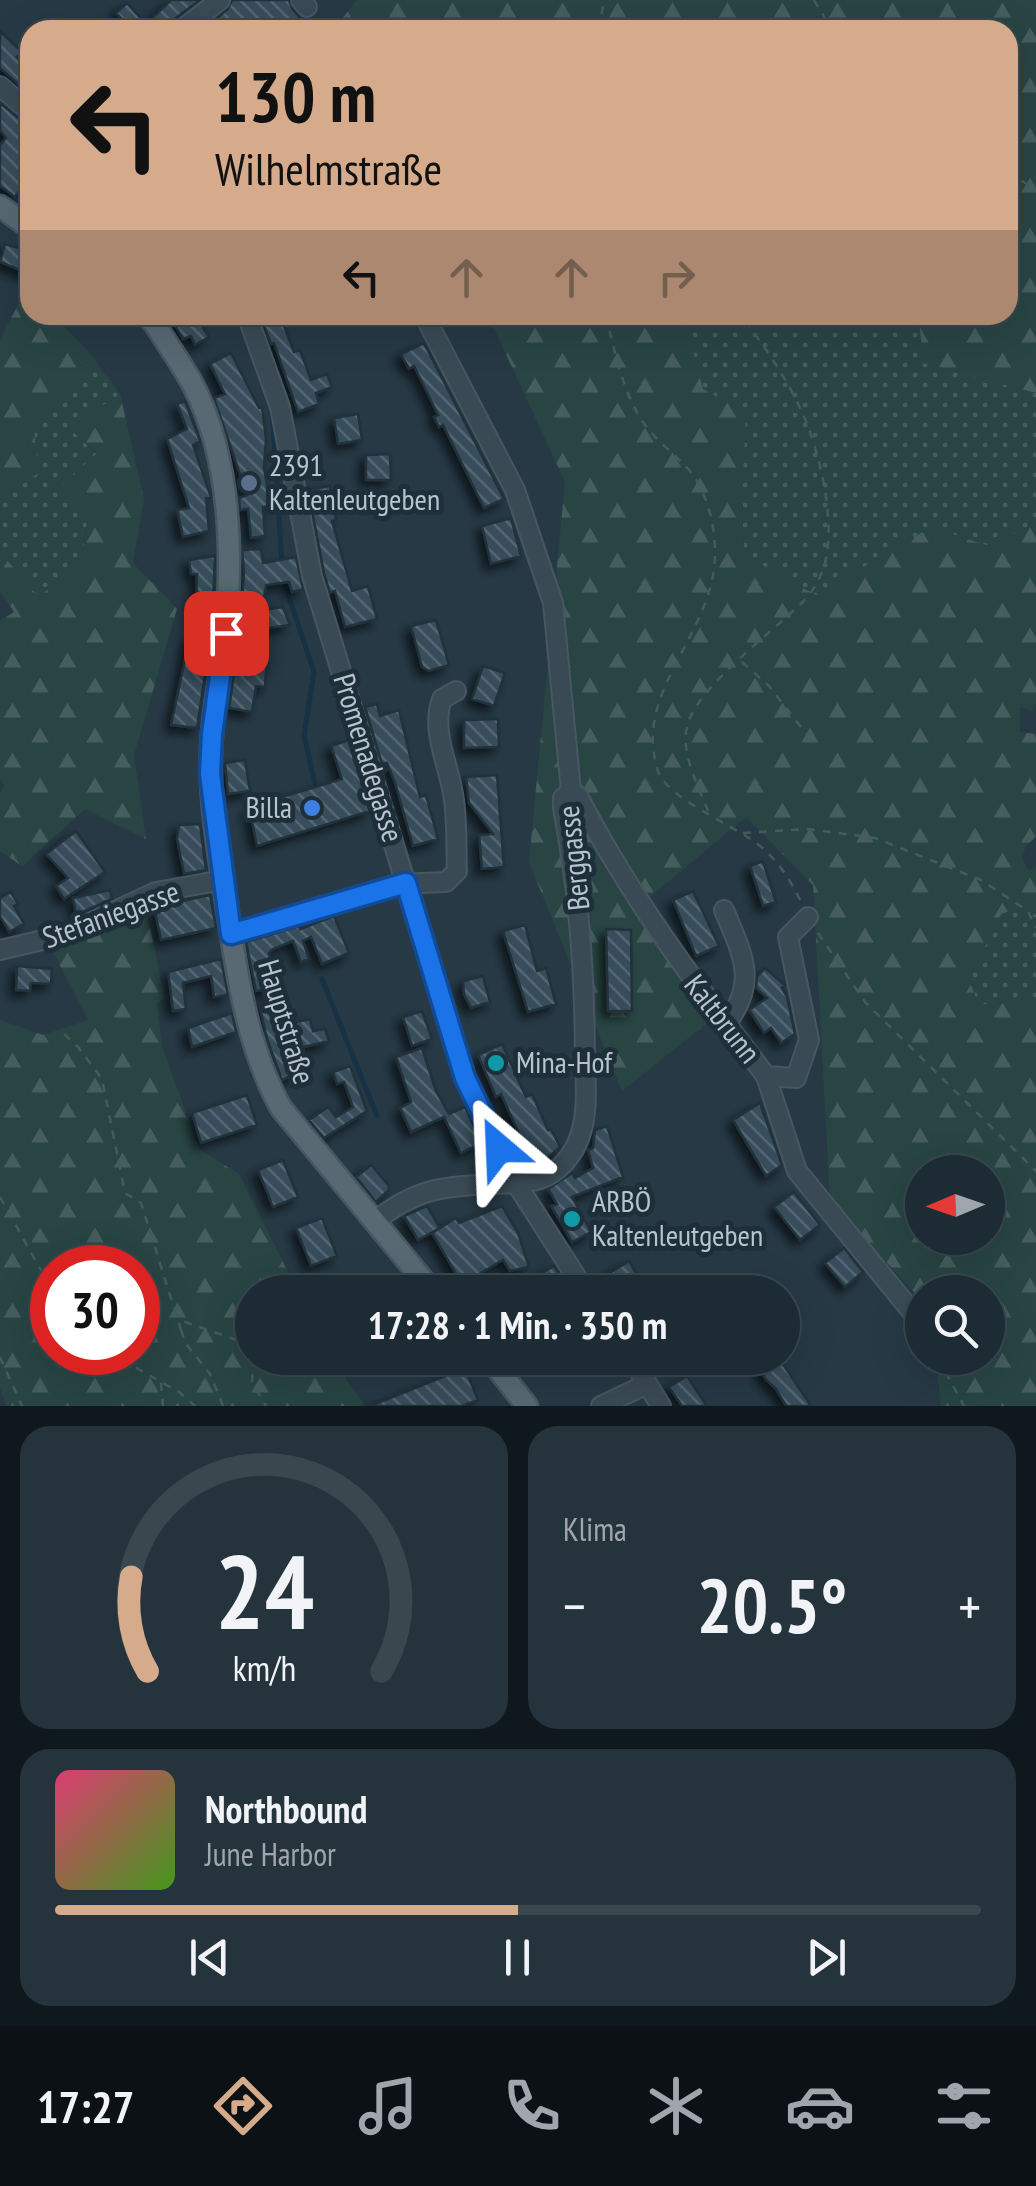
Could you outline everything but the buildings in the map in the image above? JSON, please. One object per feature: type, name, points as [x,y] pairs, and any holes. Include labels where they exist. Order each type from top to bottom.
[{"type":"main road","name":"Hauptstraße","points":[[156,325],[197,394],[211,432],[223,487],[229,554],[228,604],[210,774],[231,934],[247,1016],[268,1086],[294,1126],[419,1275]]},
{"type":"main road","points":[[502,1375],[527,1406]]},
{"type":"street","points":[[194,20],[220,0]]},
{"type":"street","points":[[0,86],[20,103]]},
{"type":"street","name":"Promenadegasse","points":[[251,325],[280,407],[312,576],[465,1078],[516,1184],[575,1275]]},
{"type":"street","name":"Berggasse","points":[[374,1222],[414,1194],[516,1184],[547,1177],[564,1163],[580,1137],[584,1115],[582,936],[562,802],[571,791],[553,602],[516,490],[429,325]]},
{"type":"street","points":[[231,934],[406,883],[446,882],[457,871],[454,800],[441,744],[439,715],[442,699],[456,691]]},
{"type":"street","name":"Kaltbrunn","points":[[571,791],[578,796],[610,858],[676,959],[766,1076],[796,1078],[810,1040],[788,937],[808,916]]},
{"type":"street","name":"Stefaniegasse","points":[[0,950],[64,935],[156,892],[223,880]]},
{"type":"street","points":[[724,910],[746,974],[741,998],[726,1024]]},
{"type":"street","points":[[766,1076],[796,1171],[905,1303]]},
{"type":"street","points":[[642,1375],[661,1406]]},
{"type":"street","points":[[601,1406],[647,1384]]},
{"type":"path","points":[[608,325],[632,404],[654,437],[691,473],[704,496],[715,551],[714,581],[708,602],[670,675],[652,724],[658,775],[674,794],[709,812],[775,860],[865,1002],[1036,1170]]},
{"type":"path","points":[[709,812],[688,757],[688,722],[702,699],[813,592],[824,568],[828,543],[816,447],[783,375],[748,325]]},
{"type":"path","points":[[741,661],[768,686],[808,736]]},
{"type":"path","points":[[741,833],[808,829],[875,838],[981,880],[1028,911],[1036,928]]},
{"type":"path","points":[[64,1034],[102,1079],[125,1193],[141,1203],[186,1344],[210,1374],[223,1406]]},
{"type":"path","points":[[0,1197],[30,1251]]},
{"type":"path","points":[[182,1330],[189,1321],[237,1340],[253,1358],[252,1382],[266,1406]]},
{"type":"path","points":[[0,1357],[22,1406]]},
{"type":"path","points":[[149,1375],[195,1406]]},
{"type":"path","points":[[947,1375],[964,1406]]},
{"type":"path","points":[[161,1382],[164,1406]]},
{"type":"green space","points":[[357,0],[1036,0],[1036,393],[924,363],[919,325],[1018,325],[1018,20],[341,20]]},
{"type":"green space","points":[[20,301],[20,325],[62,325],[90,353],[82,386],[33,419],[38,473],[0,499],[0,339]]},
{"type":"green space","points":[[493,325],[686,325],[703,389],[746,413],[744,555],[816,595],[931,527],[989,546],[1036,523],[1036,703],[1032,711],[1020,707],[1020,732],[1036,734],[1036,836],[1025,848],[1022,859],[1029,871],[1036,866],[1036,915],[1021,907],[1001,914],[969,980],[978,1003],[994,1006],[1017,999],[1036,1007],[1036,1406],[941,1406],[938,1375],[1005,1375],[1005,1275],[905,1275],[905,1282],[830,1200],[813,885],[746,817],[634,910],[712,1019],[622,1091],[529,862],[565,482]]},
{"type":"green space","points":[[686,325],[919,325],[924,363],[1036,393],[1036,523],[989,546],[931,527],[816,595],[744,555],[742,497],[703,389]]},
{"type":"green space","points":[[90,353],[120,394],[69,428],[97,454],[80,569],[38,596],[0,552],[0,499],[38,473],[33,419],[82,386]]},
{"type":"green space","points":[[120,394],[144,499],[133,563],[177,609],[134,755],[146,839],[85,809],[22,866],[0,851],[0,794],[5,786],[0,779],[0,621],[14,612],[0,591],[0,552],[38,596],[80,569],[88,519],[60,487],[97,453],[69,428]]},
{"type":"green space","points":[[145,904],[165,998],[157,1003],[162,1047],[199,1149],[239,1174],[290,1275],[235,1275],[235,1375],[343,1375],[365,1406],[6,1406],[0,1388],[0,1020],[43,1035],[88,1020],[53,952]]},
{"type":"green space","points":[[1021,907],[1036,915],[1036,1007],[1017,999],[994,1006],[978,1003],[969,980],[1001,913]]},
{"type":"waterway","points":[[272,409],[282,563]]},
{"type":"waterway","points":[[283,579],[314,672],[304,735],[315,784]]},
{"type":"waterway","points":[[322,979],[377,1116]]},
{"type":"place","name":"2391 Kaltenleutgeben","points":[[249,483]]},
{"type":"place","name":"Billa","points":[[312,808]]},
{"type":"place","name":"Mina-Hof","points":[[496,1063]]},
{"type":"place","name":"ARBÖ Kaltenleutgeben","points":[[572,1219]]},
{"type":"route","points":[[226,633],[210,774],[231,934],[406,883],[465,1078],[499,1148]]}]
